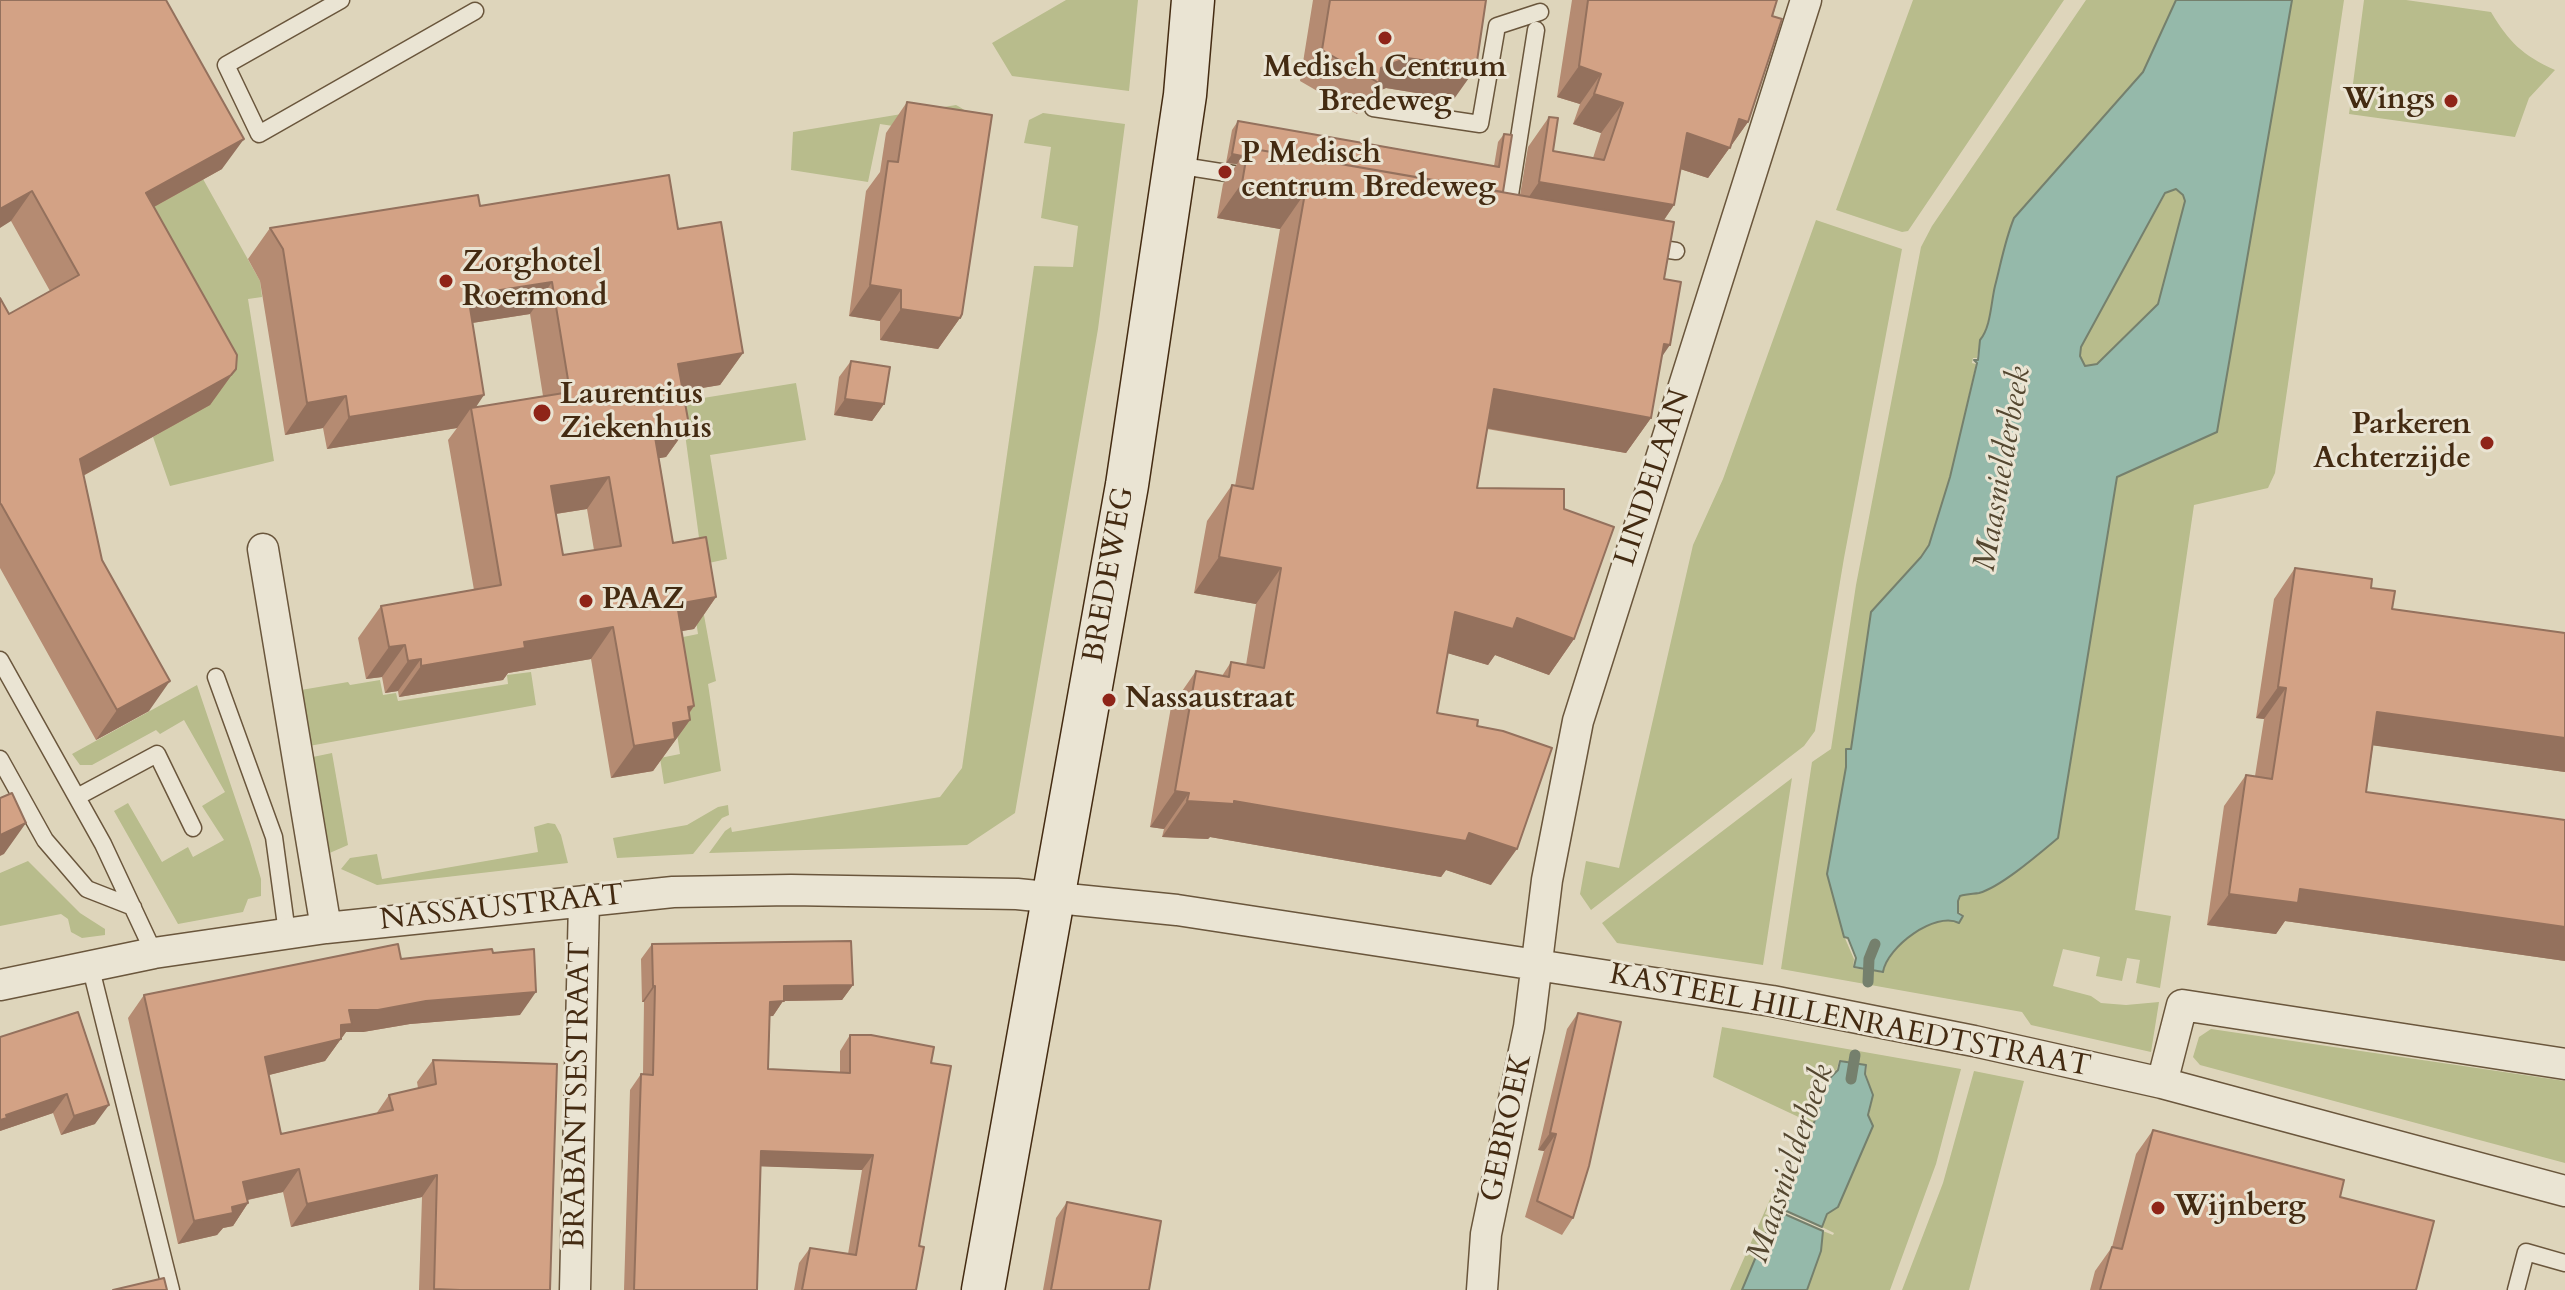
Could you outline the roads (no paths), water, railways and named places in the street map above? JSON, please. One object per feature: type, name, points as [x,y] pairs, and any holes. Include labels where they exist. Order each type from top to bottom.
[{"type":"street","name":"BREDEWEG","points":[[983,1290],[1127,485],[1185,95],[1193,0]]},
{"type":"street","name":"LINDELAAN","points":[[1537,965],[1547,880],[1578,721],[1806,0]]},
{"type":"street","points":[[263,549],[326,928]]},
{"type":"street","name":"NASSAUSTRAAT","points":[[0,985],[154,953],[287,933],[673,892],[737,890],[898,890],[1052,897],[1177,910],[1537,965]]},
{"type":"street","name":"BRABANTSESTRAAT","points":[[575,1290],[584,901]]},
{"type":"street","name":"KASTEEL HILLENRAEDTSTRAAT","points":[[1537,965],[1772,1001],[1974,1041],[2162,1083],[2565,1191]]},
{"type":"street","name":"GEBROEK","points":[[1482,1290],[1486,1234],[1529,1027],[1537,965]]},
{"type":"street","points":[[2162,1083],[2182,1005],[2565,1064]]},
{"type":"lane","points":[[341,0],[226,65],[259,134],[475,11]]},
{"type":"lane","points":[[1373,108],[1480,124],[1497,26],[1540,12]]},
{"type":"lane","points":[[1505,221],[1536,30]]},
{"type":"lane","points":[[1174,165],[1271,181]]},
{"type":"lane","points":[[1629,243],[1676,251]]},
{"type":"lane","points":[[0,660],[77,797],[154,953]]},
{"type":"lane","points":[[216,677],[274,837],[287,933]]},
{"type":"lane","points":[[77,797],[157,754],[193,828]]},
{"type":"lane","points":[[0,759],[45,840],[87,889],[133,907]]},
{"type":"lane","points":[[90,965],[171,1290]]},
{"type":"lane","points":[[2516,1290],[2526,1252],[2565,1263]]},
{"type":"water","points":[[2176,0],[2292,0],[2217,432],[2117,477],[2058,838],[1988,890],[1960,896],[1958,913],[1963,916],[1959,923],[1938,922],[1914,934],[1893,952],[1883,972],[1872,970],[1871,956],[1865,969],[1854,967],[1856,958],[1848,938],[1844,937],[1827,874],[1846,767],[1846,749],[1851,749],[1871,612],[1929,545],[1950,477],[1977,363],[1974,360],[1978,360],[1980,340],[1989,321],[2003,252],[2014,218],[2143,72]],"holes":[[[2176,189],[2185,201],[2158,304],[2097,364],[2085,366],[2080,356],[2081,347],[2165,193]]]},
{"type":"water","points":[[1840,1061],[1866,1065],[1865,1074],[1873,1095],[1868,1115],[1873,1126],[1838,1207],[1827,1214],[1822,1227],[1784,1210],[1829,1079],[1838,1070]]},
{"type":"water","points":[[1782,1213],[1823,1231],[1821,1251],[1807,1290],[1742,1290],[1768,1228]]},
{"type":"waterway","name":"Maasnielderbeek","points":[[1868,982],[1869,959],[1875,944]]},
{"type":"waterway","name":"Maasnielderbeek","points":[[1851,1079],[1855,1055]]},
{"type":"place","name":"Medisch Centrum Bredeweg","points":[[1385,38]]},
{"type":"place","name":"Wings","points":[[2451,101]]},
{"type":"place","name":"P Medisch centrum Bredeweg","points":[[1225,172]]},
{"type":"place","name":"Zorghotel Roermond","points":[[446,281]]},
{"type":"place","name":"Laurentius Ziekenhuis","points":[[542,413]]},
{"type":"place","name":"Parkeren Achterzijde","points":[[2487,443]]},
{"type":"place","name":"PAAZ","points":[[586,601]]},
{"type":"place","name":"Nassaustraat","points":[[1109,700]]},
{"type":"place","name":"Wijnberg","points":[[2158,1208]]}]
